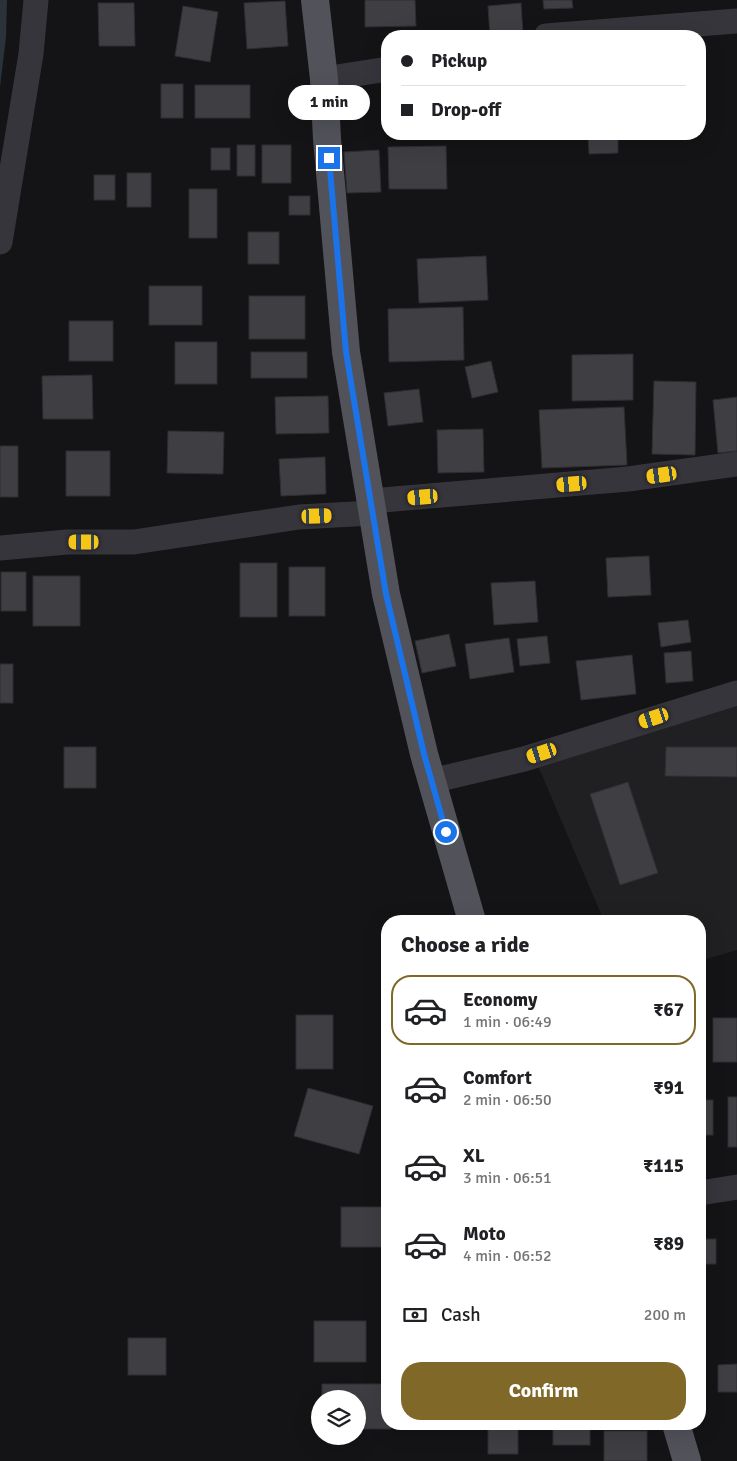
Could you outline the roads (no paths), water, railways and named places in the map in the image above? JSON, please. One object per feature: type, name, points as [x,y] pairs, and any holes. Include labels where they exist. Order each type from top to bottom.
[{"type":"main road","points":[[315,0],[324,79],[327,139],[346,352],[371,507],[386,594],[432,781],[470,915]]},
{"type":"main road","points":[[678,1430],[687,1461]]},
{"type":"street","points":[[0,242],[31,54],[36,0]]},
{"type":"street","points":[[622,30],[737,21]]},
{"type":"street","points":[[324,79],[381,70]]},
{"type":"street","points":[[0,548],[67,542],[134,542],[371,507],[628,480],[737,464]]},
{"type":"street","points":[[432,781],[524,759],[737,693]]},
{"type":"street","points":[[706,1192],[737,1187]]}]
